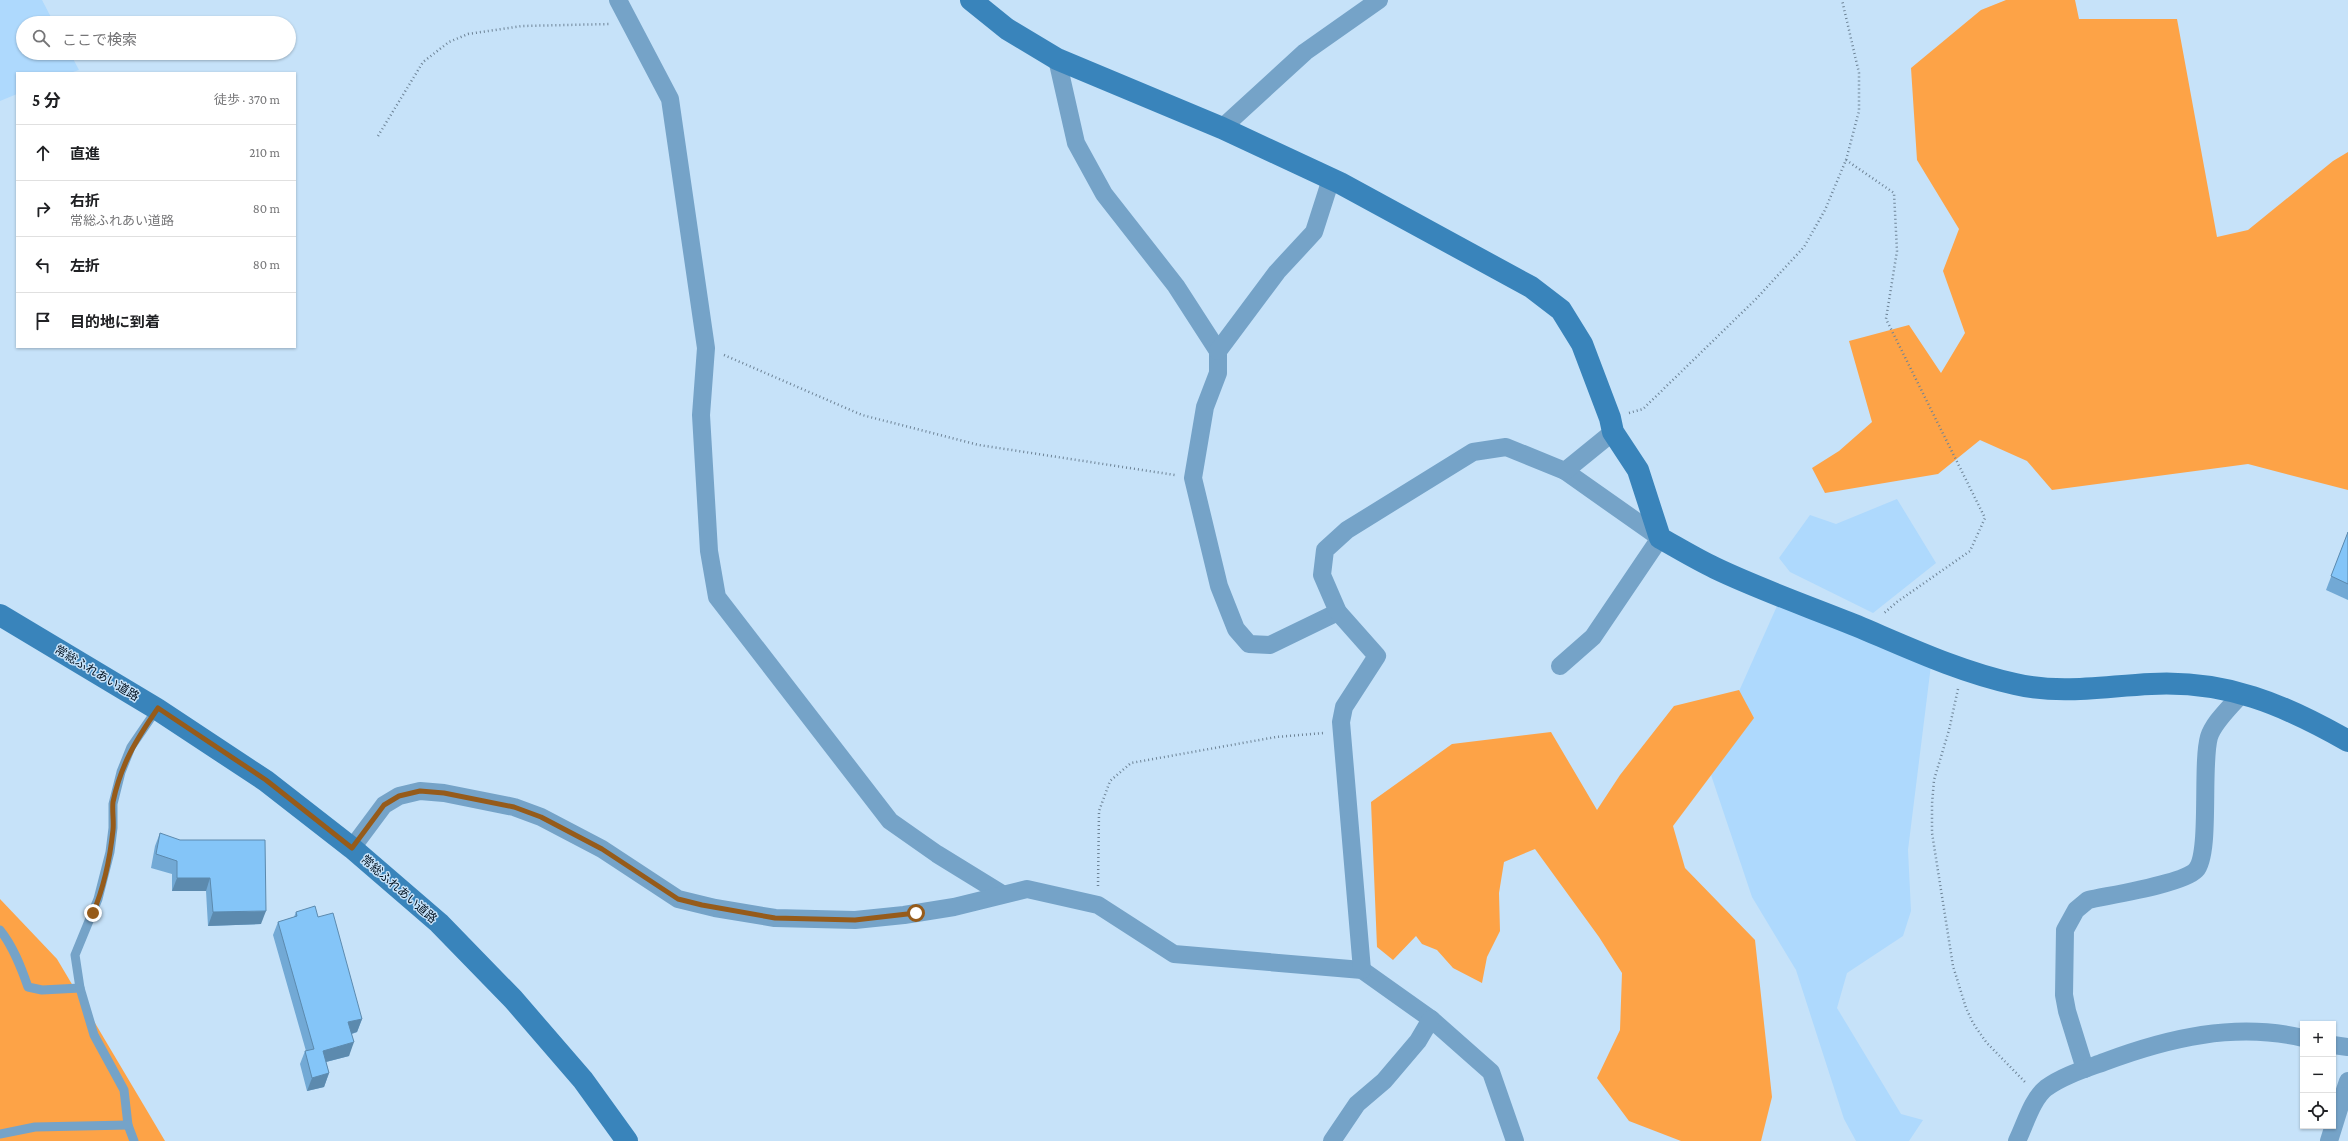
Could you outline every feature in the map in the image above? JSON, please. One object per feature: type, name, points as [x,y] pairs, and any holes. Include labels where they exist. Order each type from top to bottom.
[{"type":"street","points":[[618,0],[670,99],[706,348],[701,415],[709,551],[716,597],[890,821],[937,854],[1002,894]]},
{"type":"street","points":[[971,0],[1007,29],[1057,59],[1222,128],[1331,179],[1531,287],[1561,310],[1582,344],[1612,425],[1638,470],[1660,538]]},
{"type":"street","points":[[1222,128],[1305,52],[1379,0]]},
{"type":"street","points":[[1057,59],[1076,143],[1104,194],[1176,286],[1218,350],[1218,373],[1205,407],[1193,478],[1219,586],[1236,629],[1249,644],[1270,645],[1338,612]]},
{"type":"street","points":[[1218,350],[1277,272],[1314,232],[1331,179]]},
{"type":"street","points":[[1565,471],[1612,425]]},
{"type":"street","points":[[1362,970],[1341,722],[1344,708],[1377,656],[1338,612],[1322,575],[1325,550],[1347,530],[1472,452],[1506,447],[1565,471],[1660,538],[1715,568],[1896,644],[1962,669],[2017,685],[2056,689],[2093,690],[2150,684],[2199,684],[2242,693],[2284,707],[2348,741]]},
{"type":"street","points":[[1560,666],[1593,637],[1660,538]]},
{"type":"street","name":"常総ふれあい道路","points":[[0,615],[158,708],[266,780],[352,848],[439,923],[513,999],[584,1080],[628,1141]]},
{"type":"street","points":[[2085,1069],[2067,1011],[2064,995],[2065,930],[2076,910],[2088,900],[2181,879],[2197,870],[2204,833],[2205,765],[2210,736],[2242,693]]},
{"type":"street","points":[[352,848],[384,805],[399,796],[420,791],[514,807],[541,817],[602,849],[678,899],[715,908],[775,918],[855,920],[904,915],[947,908],[1028,889],[1098,905],[1174,954],[1362,970],[1431,1019],[1490,1072],[1515,1141]]},
{"type":"street","points":[[1332,1141],[1357,1104],[1384,1081],[1418,1041],[1431,1019]]},
{"type":"street","points":[[2017,1141],[2038,1097],[2050,1086],[2085,1069],[2163,1042],[2200,1034],[2258,1031],[2300,1038]]},
{"type":"street","points":[[2336,1045],[2348,1047]]},
{"type":"street","points":[[2330,1141],[2346,1091]]},
{"type":"lane","points":[[134,1141],[128,1125],[124,1090],[94,1035],[80,988],[75,955],[98,900],[110,852],[114,828],[113,804],[121,772],[131,747],[158,708]]},
{"type":"lane","points":[[0,930],[21,968],[28,987],[42,990],[80,988]]},
{"type":"lane","points":[[0,1134],[35,1127],[128,1125]]},
{"type":"path","points":[[1612,425],[1643,409],[1756,299],[1804,247],[1825,210],[1846,160],[1859,111],[1859,74],[1842,0]]},
{"type":"path","points":[[378,136],[423,62],[449,42],[468,34],[522,26],[631,24]]},
{"type":"path","points":[[1846,160],[1894,193],[1897,251],[1886,320],[1985,518],[1970,551],[1897,602],[1865,630]]},
{"type":"path","points":[[706,348],[869,416],[979,445],[1193,478]]},
{"type":"path","points":[[1962,669],[1949,730],[1934,780],[1932,804],[1932,833],[1953,966],[1966,1008],[1973,1023],[1986,1042],[2038,1097]]},
{"type":"path","points":[[1098,905],[1099,810],[1110,780],[1131,763],[1276,738],[1342,732]]},
{"type":"shaded area","points":[[0,0],[42,0],[50,16],[16,16],[16,60],[74,60],[79,70],[73,72],[16,72],[16,94],[0,101]]},
{"type":"shaded area","points":[[2006,0],[2075,0],[2079,19],[2177,19],[2217,237],[2248,230],[2333,161],[2348,152],[2348,490],[2248,464],[2052,490],[2027,461],[1980,440],[1938,474],[1825,493],[1812,468],[1839,451],[1872,422],[1849,341],[1909,325],[1941,373],[1965,333],[1943,271],[1959,229],[1917,160],[1911,68],[1981,10]]},
{"type":"shaded area","points":[[1897,499],[1936,563],[1873,613],[1790,572],[1779,558],[1810,515],[1836,524]]},
{"type":"shaded area","points":[[1777,606],[1932,657],[1908,850],[1911,911],[1903,936],[1847,973],[1837,1008],[1901,1114],[1923,1120],[1909,1141],[1856,1141],[1844,1119],[1796,970],[1752,897],[1707,763]]},
{"type":"shaded area","points":[[1739,690],[1754,718],[1673,826],[1685,868],[1755,940],[1772,1097],[1761,1141],[1681,1141],[1629,1121],[1597,1078],[1620,1030],[1622,973],[1599,937],[1535,849],[1504,862],[1499,893],[1500,931],[1487,957],[1482,983],[1453,968],[1437,950],[1422,944],[1416,936],[1393,960],[1377,947],[1371,802],[1452,744],[1551,732],[1597,810],[1620,775],[1674,706]]},
{"type":"shaded area","points":[[0,899],[57,959],[165,1141],[0,1141]]},
{"type":"building","points":[[2348,532],[2348,584],[2331,576]]},
{"type":"building","points":[[160,833],[180,840],[265,840],[266,911],[213,912],[210,878],[177,878],[177,861],[156,854]]},
{"type":"building","points":[[315,906],[318,917],[333,913],[362,1019],[348,1022],[354,1042],[323,1051],[329,1073],[312,1078],[305,1051],[314,1049],[278,922],[297,916],[296,912]]},
{"type":"route","points":[[93,913],[98,900],[110,852],[114,828],[113,804],[121,772],[131,747],[158,708],[266,780],[352,848],[384,805],[399,796],[420,791],[444,793],[514,807],[541,817],[602,849],[678,899],[715,908],[775,918],[855,920],[916,913]]}]
